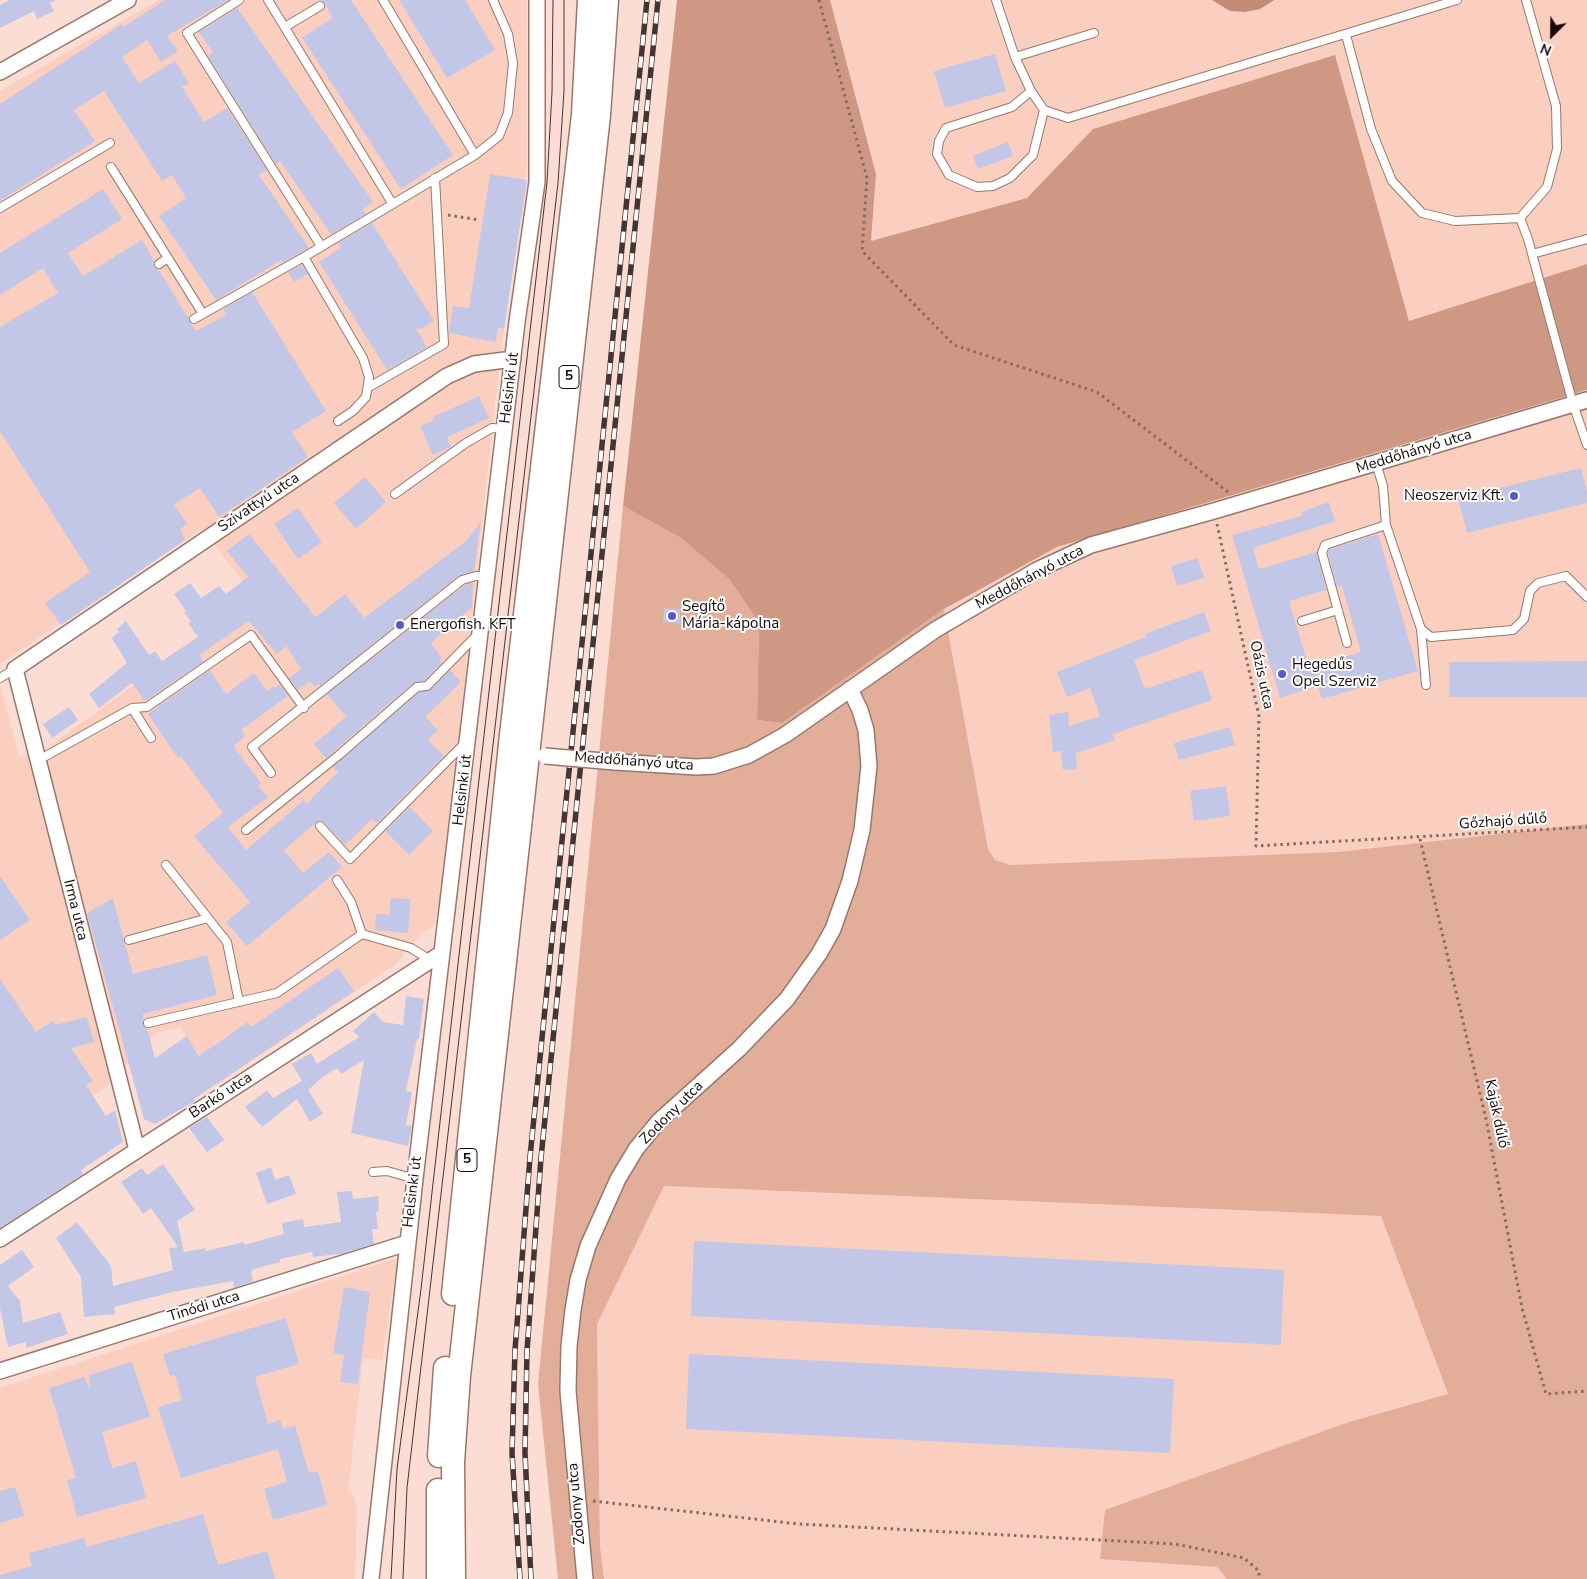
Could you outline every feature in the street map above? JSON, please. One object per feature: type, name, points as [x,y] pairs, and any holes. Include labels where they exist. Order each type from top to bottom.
[{"type":"main road","name":"5","points":[[438,1579],[440,1416],[507,771],[583,115],[588,0]]},
{"type":"main road","name":"5","points":[[454,1579],[453,1462],[460,1376],[537,755],[599,116],[607,0]]},
{"type":"main road","points":[[511,735],[518,746],[537,755]]},
{"type":"main road","points":[[507,771],[517,761],[537,755]]},
{"type":"street","points":[[0,72],[128,0]]},
{"type":"street","name":"Helsinki út","points":[[371,1579],[415,1179],[436,956],[469,739],[513,359],[537,182],[537,0]]},
{"type":"street","name":"Szivattyú utca","points":[[15,669],[447,376],[474,364],[513,359]]},
{"type":"street","name":"Meddőhányó utca","points":[[537,755],[697,768],[734,761],[779,739],[936,630],[1037,570],[1091,545],[1243,503],[1580,402]]},
{"type":"street","name":"Irma utca","points":[[15,669],[37,761],[114,1037],[137,1150]]},
{"type":"street","name":"Zodony utca","points":[[585,1579],[576,1499],[568,1391],[569,1346],[578,1280],[588,1246],[618,1179],[636,1149],[659,1121],[739,1049],[787,999],[819,954],[833,929],[850,881],[862,830],[869,766],[866,730],[860,710],[850,689]]},
{"type":"street","name":"Barkó utca","points":[[0,1239],[436,956]]},
{"type":"street","name":"Tinódi utca","points":[[0,1371],[407,1243]]},
{"type":"lane","points":[[238,0],[188,33],[321,246]]},
{"type":"lane","points":[[268,0],[392,203]]},
{"type":"lane","points":[[383,0],[475,155]]},
{"type":"lane","points":[[194,319],[304,257],[491,144],[503,127],[512,84],[511,47],[503,20],[493,0]]},
{"type":"lane","points":[[996,0],[1015,57],[1031,91],[1044,110],[1068,118],[1457,0]]},
{"type":"lane","points":[[1346,35],[1372,129],[1392,181],[1422,213],[1455,221],[1520,218],[1547,186],[1558,149],[1556,106],[1526,0]]},
{"type":"lane","points":[[285,27],[320,6]]},
{"type":"lane","points":[[1015,57],[1094,33]]},
{"type":"lane","points":[[1031,91],[1012,107],[946,128],[939,141],[937,154],[949,175],[977,187],[993,186],[1010,178],[1033,155],[1044,110]]},
{"type":"lane","points":[[0,208],[110,143]]},
{"type":"lane","points":[[111,167],[203,314]]},
{"type":"lane","points":[[369,387],[444,344],[435,178]]},
{"type":"lane","points":[[1520,218],[1580,402],[1587,445]]},
{"type":"lane","points":[[1532,254],[1587,239]]},
{"type":"lane","points":[[304,257],[363,358],[368,371],[369,387],[366,397],[359,406],[338,421]]},
{"type":"lane","points":[[159,264],[168,258]]},
{"type":"lane","points":[[394,494],[466,443],[492,428],[505,429]]},
{"type":"lane","points":[[1376,463],[1383,486],[1386,525],[1421,629],[1426,684]]},
{"type":"lane","points":[[1346,643],[1322,552],[1325,545],[1386,525]]},
{"type":"lane","points":[[271,773],[252,747],[304,708],[462,580],[476,576],[487,576]]},
{"type":"lane","points":[[1421,629],[1431,637],[1513,630],[1524,619],[1530,591],[1538,583],[1566,576],[1587,597]]},
{"type":"lane","points":[[1302,621],[1338,610]]},
{"type":"lane","points":[[246,830],[339,755],[417,687],[427,686],[480,631]]},
{"type":"lane","points":[[37,761],[132,708],[147,707],[251,635],[304,708]]},
{"type":"lane","points":[[0,678],[15,669]]},
{"type":"lane","points":[[132,708],[151,738]]},
{"type":"lane","points":[[320,826],[350,859],[469,739]]},
{"type":"lane","points":[[166,865],[227,942],[239,1002]]},
{"type":"lane","points":[[337,880],[351,902],[362,934]]},
{"type":"lane","points":[[129,940],[208,918]]},
{"type":"lane","points":[[362,934],[436,956]]},
{"type":"lane","points":[[148,1023],[277,993],[362,934]]},
{"type":"lane","points":[[373,1172],[387,1171],[415,1179]]},
{"type":"path","points":[[820,0],[867,178],[862,251],[954,345],[1097,392],[1243,503]]},
{"type":"path","points":[[436,213],[480,220]]},
{"type":"path","name":"Oázis utca","points":[[1214,511],[1259,716],[1256,846]]},
{"type":"path","name":"Gőzhajó dűlő","points":[[1256,846],[1587,827]]},
{"type":"path","name":"Kajak dűlő","points":[[1420,838],[1486,1119],[1522,1308],[1546,1394],[1587,1391]]},
{"type":"path","points":[[576,1499],[799,1524],[1174,1544],[1244,1558],[1259,1571],[1259,1579]]},
{"type":"shaded area","points":[[159,0],[527,0],[527,161],[501,350],[439,916],[435,924],[417,938],[396,964],[219,1083],[180,1027],[156,1033],[106,1087],[0,1155],[0,683],[19,757],[44,750],[255,597],[202,529],[0,664],[0,91]]},
{"type":"shaded area","points":[[677,0],[830,0],[876,174],[871,241],[1027,198],[1093,129],[1335,55],[1409,321],[1587,264],[1587,390],[1057,547],[944,609],[782,723],[757,720],[759,623],[730,580],[681,538],[623,506]]},
{"type":"shaded area","points":[[830,0],[1587,0],[1587,264],[1409,321],[1335,55],[1093,129],[1027,198],[871,241],[876,173]]},
{"type":"shaded area","points":[[1212,0],[1274,0],[1260,9],[1245,12],[1230,11]]},
{"type":"shaded area","points":[[1587,390],[1587,824],[1338,852],[1010,865],[995,860],[988,849],[944,609],[1057,547]]},
{"type":"shaded area","points":[[623,506],[681,538],[730,580],[759,623],[757,720],[782,723],[944,609],[988,849],[995,860],[1010,865],[1338,852],[1587,824],[1587,1579],[1227,1579],[1217,1567],[1100,1559],[1105,1510],[1349,1422],[1448,1394],[1381,1216],[664,1186],[597,1324],[600,1547],[604,1579],[558,1579],[538,1384]]},
{"type":"shaded area","points":[[664,1186],[1381,1216],[1448,1394],[1349,1422],[1100,1559],[1217,1567],[1227,1579],[604,1579],[600,1547],[597,1324]]},
{"type":"shaded area","points":[[398,1258],[382,1360],[363,1358],[348,1492],[354,1496],[357,1505],[355,1579],[0,1579],[0,1388]]},
{"type":"building","points":[[10,0],[56,0],[50,3],[54,11],[37,19],[34,11],[0,28],[0,5]]},
{"type":"building","points":[[165,0],[228,0],[167,36],[178,51],[161,62],[147,40],[122,57],[139,83],[175,61],[189,83],[182,87],[204,122],[227,108],[267,170],[259,175],[309,248],[282,263],[281,260],[216,300],[159,216],[186,198],[172,175],[162,181],[104,91],[74,110],[95,141],[0,201],[0,104],[122,24],[123,27]]},
{"type":"building","points":[[320,0],[351,0],[453,155],[401,189],[302,38],[332,18],[325,3]]},
{"type":"building","points":[[399,0],[465,0],[495,50],[447,78]]},
{"type":"building","points":[[237,8],[373,202],[363,209],[366,214],[331,234],[280,161],[276,164],[208,56],[213,52],[199,32]]},
{"type":"building","points":[[995,54],[1006,91],[945,108],[934,71]]},
{"type":"building","points":[[1008,142],[1013,156],[978,169],[973,156]]},
{"type":"building","points":[[490,174],[527,180],[504,329],[498,328],[496,342],[449,333],[453,306],[469,308]]},
{"type":"building","points":[[103,189],[122,219],[68,253],[83,276],[142,240],[154,261],[154,267],[159,270],[196,331],[226,315],[223,309],[252,292],[326,411],[292,432],[308,457],[219,517],[200,488],[174,504],[187,524],[180,529],[185,540],[61,625],[45,603],[90,572],[0,431],[0,327],[58,293],[43,268],[0,295],[0,253]]},
{"type":"building","points":[[372,223],[434,321],[420,329],[416,329],[427,347],[387,370],[319,262],[341,248],[338,243]]},
{"type":"building","points":[[302,265],[308,274],[294,282],[288,272]]},
{"type":"building","points":[[479,396],[489,418],[447,437],[451,447],[433,455],[420,426],[434,420],[433,417]]},
{"type":"building","points":[[1581,468],[1587,492],[1587,503],[1467,533],[1458,498]]},
{"type":"building","points":[[365,477],[386,502],[356,529],[334,503]]},
{"type":"building","points":[[1329,502],[1335,521],[1253,548],[1259,569],[1317,552],[1326,590],[1289,601],[1309,668],[1361,652],[1342,586],[1337,587],[1328,553],[1329,550],[1378,534],[1418,671],[1322,699],[1318,686],[1280,698],[1232,535],[1302,516],[1301,512]]},
{"type":"building","points":[[298,508],[322,542],[298,559],[274,524]]},
{"type":"building","points":[[481,522],[474,571],[458,576],[320,686],[319,684],[315,687],[310,681],[298,690],[289,678],[301,669],[286,646],[277,654],[249,621],[199,655],[204,661],[145,701],[132,683],[99,708],[89,694],[127,663],[112,638],[119,632],[117,629],[126,621],[149,655],[155,651],[162,661],[198,637],[188,623],[191,622],[184,612],[186,611],[174,594],[190,583],[201,598],[219,586],[226,594],[248,577],[227,551],[249,534],[316,617],[345,594],[364,618],[465,542]]},
{"type":"building","points":[[1198,558],[1204,578],[1177,586],[1171,566]]},
{"type":"building","points":[[473,583],[472,607],[431,643],[442,658],[440,660],[442,662],[424,681],[413,683],[326,758],[314,744],[346,717],[327,694],[465,585]]},
{"type":"building","name":"Segítő Mária-kápolna","points":[[664,608],[680,609],[680,624],[663,622]]},
{"type":"building","points":[[1204,612],[1211,631],[1134,660],[1145,689],[1202,670],[1212,700],[1113,734],[1115,740],[1076,753],[1077,769],[1063,770],[1061,751],[1053,752],[1049,715],[1068,712],[1069,726],[1100,716],[1090,688],[1067,697],[1057,672],[1146,637],[1145,634]]},
{"type":"building","points":[[1587,661],[1587,697],[1449,697],[1449,662]]},
{"type":"building","points":[[210,670],[226,694],[254,673],[267,691],[273,686],[275,688],[280,684],[288,696],[241,730],[245,736],[233,746],[261,783],[258,786],[268,797],[228,827],[246,850],[304,800],[306,804],[338,772],[333,767],[419,692],[430,690],[450,670],[461,682],[425,717],[438,730],[428,740],[444,756],[377,823],[372,819],[345,845],[324,822],[319,820],[284,850],[303,873],[329,852],[342,867],[247,946],[226,922],[250,902],[194,836],[223,813],[181,756],[178,758],[148,714]]},
{"type":"building","points":[[69,707],[78,720],[52,738],[43,724]]},
{"type":"building","points":[[1230,727],[1235,745],[1179,760],[1174,743]]},
{"type":"building","points":[[1226,786],[1230,816],[1194,821],[1190,791]]},
{"type":"building","points":[[410,807],[433,831],[409,855],[385,831]]},
{"type":"building","points":[[0,876],[30,920],[0,940]]},
{"type":"building","points":[[113,898],[133,974],[207,955],[217,995],[143,1014],[143,1025],[147,1028],[155,1058],[187,1036],[199,1056],[248,1022],[251,1027],[338,968],[354,991],[194,1099],[195,1101],[155,1124],[144,1119],[87,913]]},
{"type":"building","points":[[391,898],[411,899],[408,933],[375,930],[376,914],[389,915]]},
{"type":"building","points":[[0,979],[36,1032],[53,1021],[55,1025],[87,1017],[94,1042],[71,1048],[93,1081],[86,1085],[106,1116],[115,1110],[123,1142],[81,1170],[83,1174],[0,1228]]},
{"type":"building","points":[[406,996],[424,999],[419,1039],[417,1039],[406,1091],[412,1092],[406,1125],[412,1126],[408,1146],[351,1133],[364,1060],[341,1074],[337,1068],[308,1090],[323,1114],[310,1122],[297,1099],[262,1127],[245,1107],[267,1090],[273,1098],[302,1081],[292,1064],[311,1053],[317,1064],[359,1037],[353,1031],[374,1012],[383,1022],[403,1025]]},
{"type":"building","points":[[207,1117],[224,1140],[207,1152],[189,1128]]},
{"type":"building","points":[[163,1164],[195,1210],[177,1221],[184,1252],[206,1248],[206,1251],[244,1242],[244,1245],[284,1234],[282,1223],[303,1219],[304,1227],[341,1222],[337,1192],[352,1191],[353,1199],[378,1196],[379,1211],[376,1212],[378,1229],[372,1229],[374,1244],[341,1254],[313,1257],[312,1252],[280,1259],[280,1262],[251,1270],[253,1281],[234,1288],[233,1281],[173,1292],[114,1307],[115,1314],[84,1317],[81,1277],[56,1238],[77,1222],[111,1266],[113,1286],[173,1270],[169,1248],[178,1247],[151,1208],[143,1214],[121,1182],[142,1168],[147,1175]]},
{"type":"building","points":[[271,1167],[275,1180],[289,1175],[296,1194],[267,1204],[256,1173]]},
{"type":"building","points":[[694,1241],[1284,1270],[1281,1345],[691,1316]]},
{"type":"building","points":[[22,1250],[34,1267],[8,1286],[20,1301],[23,1323],[60,1312],[68,1334],[26,1348],[26,1342],[8,1347],[0,1308],[0,1265]]},
{"type":"building","points":[[344,1287],[370,1292],[358,1384],[340,1382],[344,1355],[333,1353]]},
{"type":"building","points":[[286,1318],[299,1364],[255,1377],[268,1424],[280,1420],[283,1429],[295,1425],[309,1473],[318,1471],[327,1505],[273,1520],[264,1489],[287,1482],[278,1449],[181,1478],[158,1407],[182,1400],[175,1375],[170,1376],[163,1354]]},
{"type":"building","points":[[689,1354],[1174,1379],[1170,1453],[686,1429]]},
{"type":"building","points":[[132,1362],[150,1417],[102,1432],[112,1468],[136,1461],[146,1498],[77,1517],[67,1480],[76,1478],[49,1388],[84,1377],[90,1389],[89,1375]]},
{"type":"building","points":[[15,1487],[24,1516],[0,1523],[0,1491]]},
{"type":"building","points":[[203,1514],[218,1565],[267,1551],[275,1579],[0,1579],[0,1575],[32,1566],[29,1553],[84,1538],[86,1547]]},
{"type":"tram line","points":[[391,1579],[397,1469],[421,1289],[547,182],[552,92],[553,0]]},
{"type":"tram line","points":[[403,1579],[407,1488],[558,183],[564,91],[564,0]]},
{"type":"railway","points":[[520,1579],[512,1453],[515,1350],[530,1157],[647,0]]},
{"type":"railway","points":[[531,1579],[525,1453],[527,1351],[541,1158],[658,0]]},
{"type":"place","name":"Neoszerviz Kft.","points":[[1514,496]]},
{"type":"place","name":"Segítő Mária-kápolna","points":[[672,616]]},
{"type":"place","name":"Energofish. KFT","points":[[400,625]]},
{"type":"place","name":"Hegedűs Opel Szerviz","points":[[1282,674]]}]
